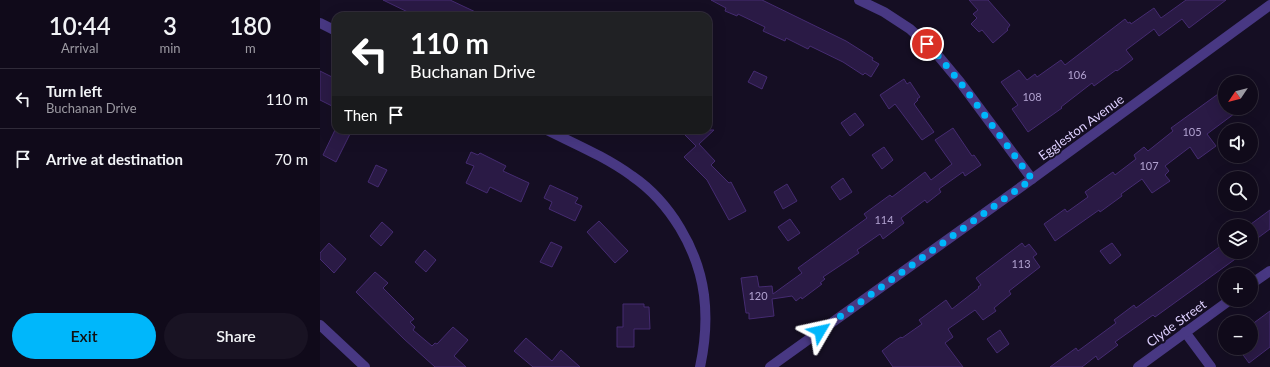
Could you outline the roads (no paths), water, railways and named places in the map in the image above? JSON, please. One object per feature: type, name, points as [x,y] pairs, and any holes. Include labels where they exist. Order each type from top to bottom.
[{"type":"street","points":[[859,0],[884,12],[910,29],[935,52],[960,82],[1032,179]]},
{"type":"street","name":"Eggleston Avenue","points":[[770,367],[1032,179],[1270,4]]},
{"type":"street","points":[[320,23],[332,29]]},
{"type":"street","points":[[555,134],[608,160],[633,176],[651,192],[670,213],[684,235],[697,263],[704,294],[706,324],[704,350],[700,367]]},
{"type":"street","points":[[1258,279],[1270,271]]},
{"type":"street","name":"Clyde Street","points":[[1138,367],[1220,307]]},
{"type":"street","points":[[320,325],[365,367]]},
{"type":"street","points":[[1185,332],[1211,367]]}]
